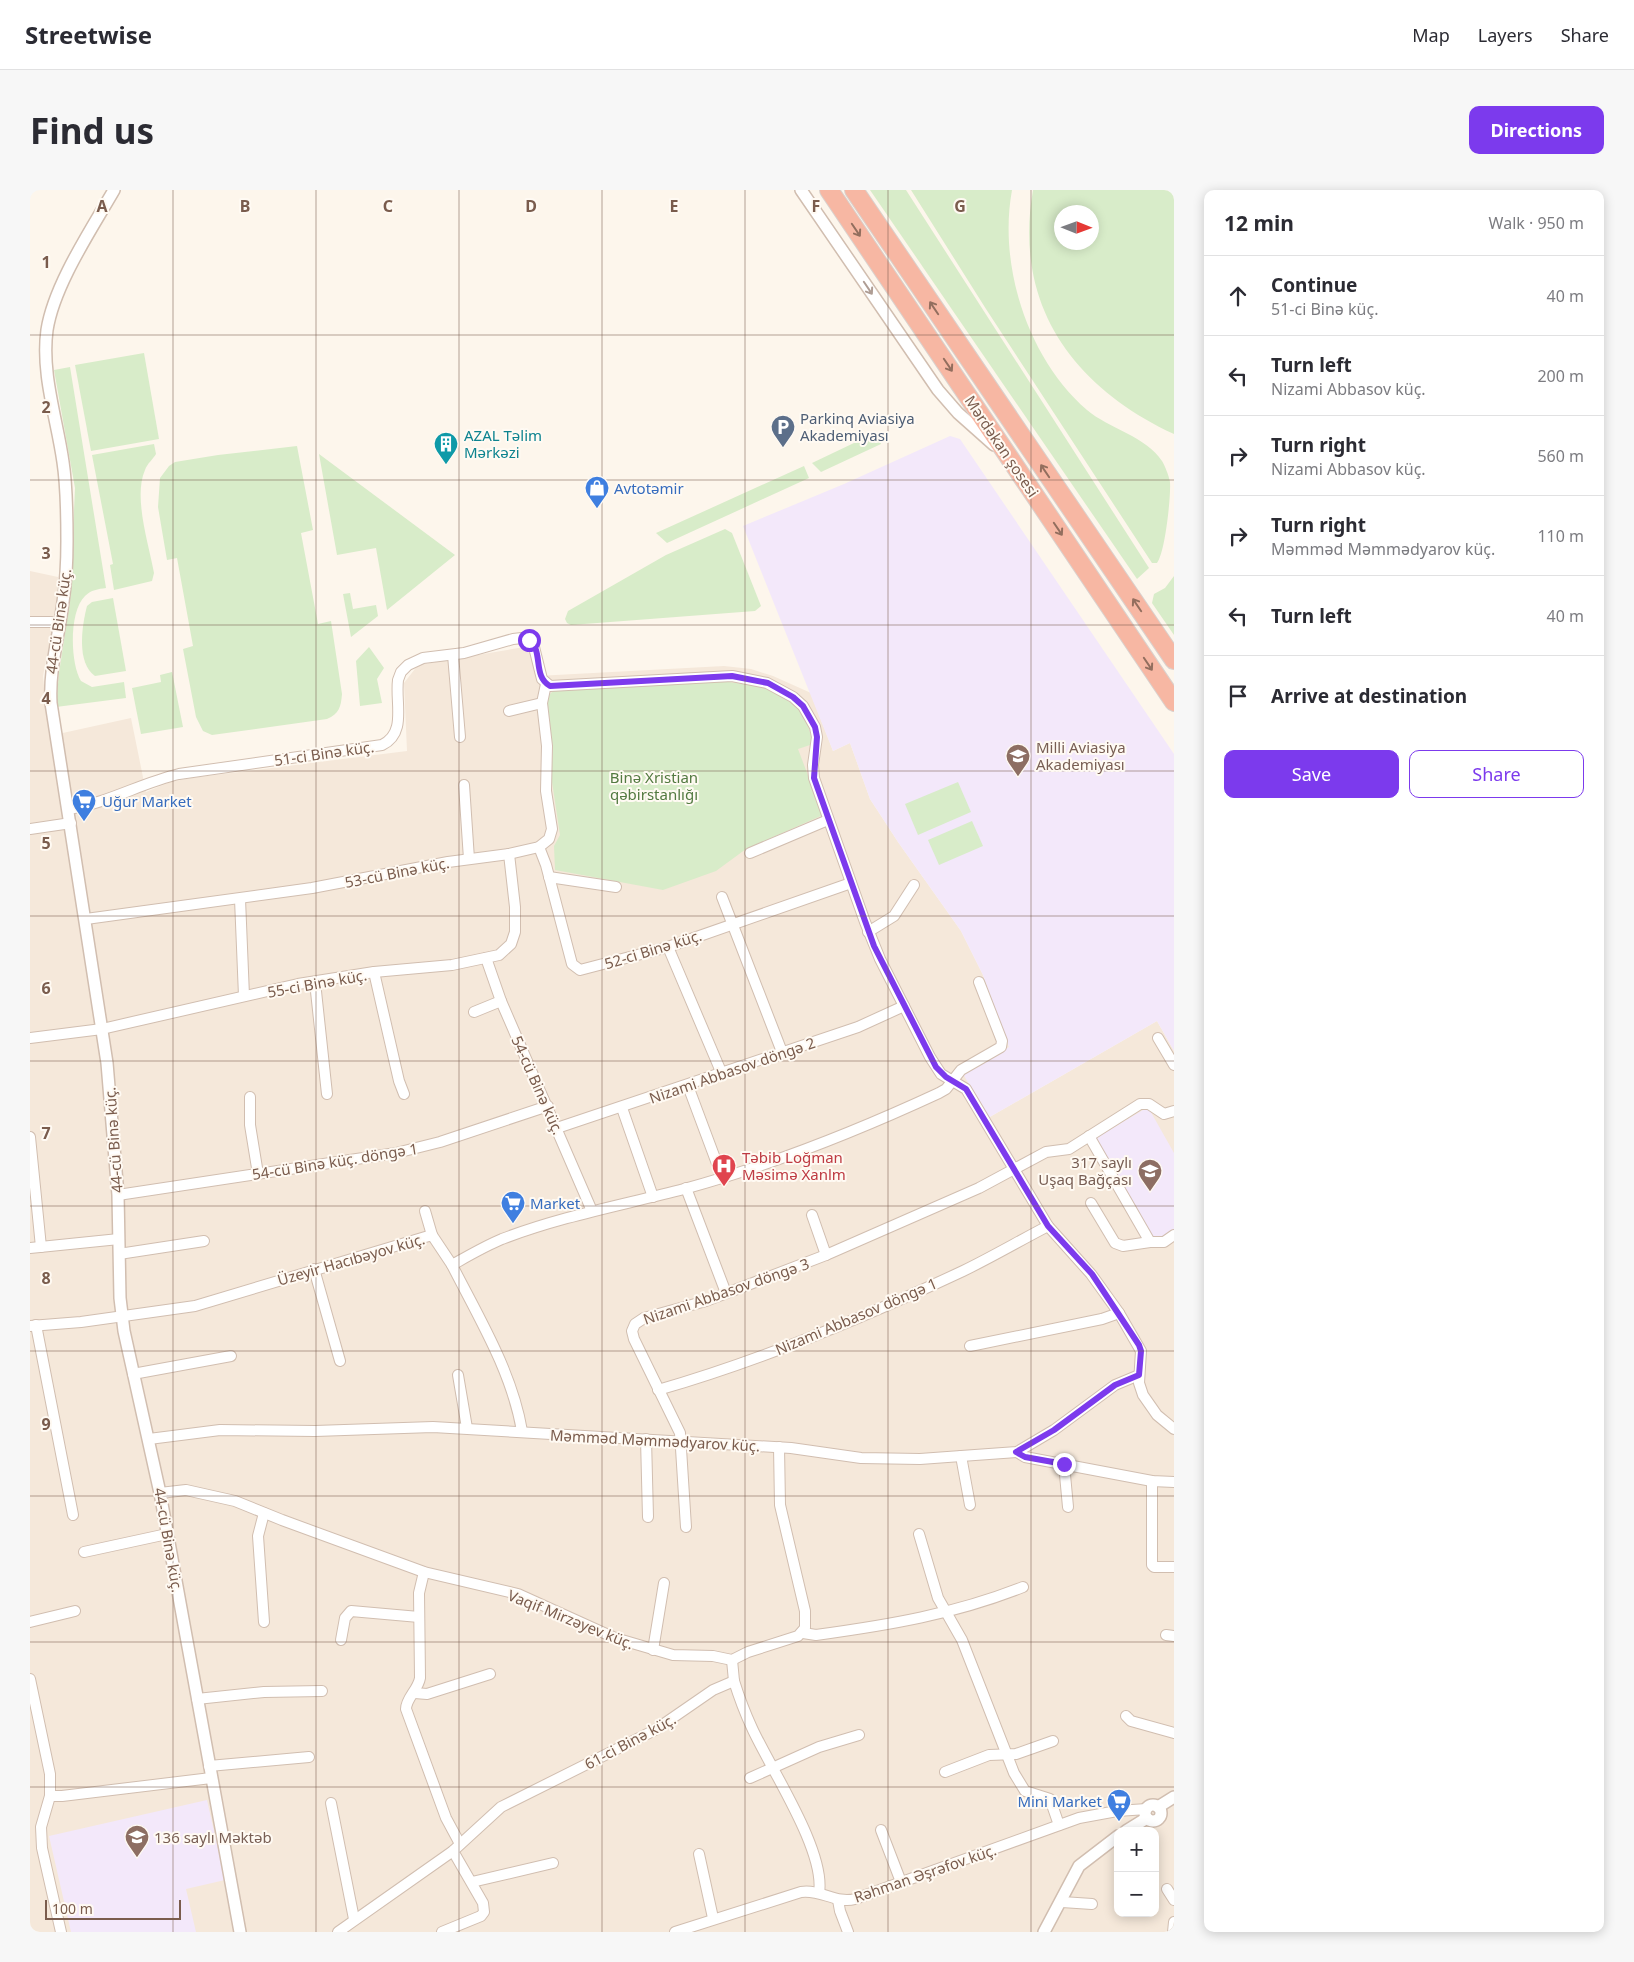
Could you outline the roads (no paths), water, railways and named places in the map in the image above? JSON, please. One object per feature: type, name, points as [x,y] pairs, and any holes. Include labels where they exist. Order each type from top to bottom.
[{"type":"highway","name":"Mərdəkan şosesi","points":[[829,190],[1174,702]]},
{"type":"highway","name":"Mərdəkan şosesi","points":[[854,190],[1174,660]]},
{"type":"street","name":"44-cü Binə küç.","points":[[114,190],[61,288],[50,317],[46,345],[47,372],[64,464],[66,497],[66,570],[60,622],[52,661],[50,690],[54,729],[69,809],[102,1029],[118,1195],[122,1317],[168,1534],[240,1932]]},
{"type":"street","points":[[801,190],[938,390],[958,413],[995,446],[1038,499]]},
{"type":"street","points":[[30,622],[60,622]]},
{"type":"street","name":"51-ci Binə küç.","points":[[69,809],[107,801],[150,782],[179,774],[382,745],[390,741],[397,730],[397,688],[401,672],[408,665],[423,658],[453,655],[513,639],[529,640],[535,648],[539,672],[546,684]]},
{"type":"street","points":[[453,655],[460,737]]},
{"type":"street","points":[[539,847],[548,839],[552,829],[546,791],[546,746],[542,703],[546,684],[556,687],[732,676],[768,683],[793,697],[808,712],[815,727],[816,744],[813,772],[828,820],[868,932],[904,1006],[936,1067],[942,1074],[966,1089],[1048,1226],[1092,1274],[1119,1313],[1141,1351],[1139,1383],[1146,1402],[1174,1429]]},
{"type":"street","points":[[509,711],[542,703]]},
{"type":"street","points":[[464,785],[469,859]]},
{"type":"street","points":[[750,853],[828,820]]},
{"type":"street","points":[[30,829],[71,823]]},
{"type":"street","name":"53-cü Binə küç.","points":[[86,919],[161,907],[240,899],[469,859],[509,854],[539,847]]},
{"type":"street","name":"52-ci Binə küç.","points":[[539,847],[574,968],[584,969],[668,947],[851,883]]},
{"type":"street","name":"55-ci Binə küç.","points":[[30,1038],[102,1029],[244,996],[315,982],[374,972],[452,965],[498,955],[508,949],[515,932],[515,907],[509,854]]},
{"type":"street","points":[[549,877],[616,886]]},
{"type":"street","points":[[868,932],[894,916],[914,885]]},
{"type":"street","points":[[722,897],[782,1052]]},
{"type":"street","points":[[240,899],[244,996]]},
{"type":"street","points":[[668,947],[722,1074]]},
{"type":"street","name":"54-cü Binə küç.","points":[[486,958],[501,1001],[592,1211]]},
{"type":"street","points":[[374,972],[398,1081],[404,1094]]},
{"type":"street","points":[[315,982],[327,1094]]},
{"type":"street","points":[[452,1265],[500,1240],[592,1211],[686,1188],[722,1177],[865,1127],[939,1093],[961,1070],[1001,1047],[1002,1041],[979,982]]},
{"type":"street","points":[[474,1012],[501,1001]]},
{"type":"street","name":"Nizami Abbasov döngə 2","points":[[557,1128],[688,1086],[876,1020],[904,1006]]},
{"type":"street","points":[[1158,1038],[1174,1065]]},
{"type":"street","points":[[688,1086],[722,1177]]},
{"type":"street","points":[[250,1097],[250,1125],[258,1174]]},
{"type":"street","name":"Nizami Abbasov döngə 3","points":[[686,1527],[681,1441],[677,1424],[658,1390],[634,1339],[632,1331],[635,1324],[644,1318],[726,1293],[826,1255],[979,1188],[1046,1152],[1069,1149],[1140,1104],[1149,1104],[1164,1114],[1174,1111]]},
{"type":"street","name":"54-cü Binə küç. döngə 1","points":[[118,1195],[258,1174],[298,1170],[396,1153],[440,1142],[548,1106]]},
{"type":"street","points":[[622,1108],[653,1196]]},
{"type":"street","points":[[1089,1136],[1150,1242]]},
{"type":"street","points":[[30,1137],[41,1247]]},
{"type":"street","points":[[686,1188],[726,1293]]},
{"type":"street","points":[[1091,1203],[1115,1243],[1123,1246],[1164,1242],[1174,1236]]},
{"type":"street","points":[[425,1211],[432,1235]]},
{"type":"street","points":[[812,1215],[826,1255]]},
{"type":"street","name":"Nizami Abbasov döngə 1","points":[[658,1390],[735,1366],[832,1329],[965,1270],[1048,1226]]},
{"type":"street","name":"Üzeyir Hacıbəyov küç.","points":[[33,1326],[122,1317],[195,1306],[432,1235],[452,1265],[505,1372],[519,1413],[522,1431]]},
{"type":"street","points":[[30,1248],[119,1239]]},
{"type":"street","points":[[119,1254],[204,1241]]},
{"type":"street","points":[[314,1269],[340,1361]]},
{"type":"street","points":[[970,1346],[1102,1319],[1119,1313]]},
{"type":"street","points":[[33,1326],[73,1514]]},
{"type":"street","points":[[133,1374],[232,1356]]},
{"type":"street","points":[[458,1375],[467,1428]]},
{"type":"street","name":"Məmməd Məmmədyarov küç.","points":[[149,1439],[220,1430],[315,1431],[416,1427],[467,1428],[779,1447],[861,1458],[961,1456],[1016,1452],[1054,1430],[1115,1385],[1139,1375]]},
{"type":"street","points":[[646,1439],[648,1517]]},
{"type":"street","points":[[779,1447],[780,1505],[806,1621],[803,1633]]},
{"type":"street","points":[[1016,1452],[1025,1457],[1152,1481],[1174,1482]]},
{"type":"street","points":[[961,1456],[970,1506]]},
{"type":"street","points":[[1064,1464],[1068,1507]]},
{"type":"street","points":[[1152,1481],[1152,1565],[1154,1568],[1172,1568]]},
{"type":"street","name":"Vaqif Mirzəyev küç.","points":[[160,1493],[186,1490],[235,1500],[264,1513],[424,1572],[518,1594],[563,1613],[584,1626],[653,1650],[673,1655],[713,1656],[732,1660]]},
{"type":"street","points":[[264,1513],[258,1536],[264,1622]]},
{"type":"street","points":[[84,1552],[168,1534]]},
{"type":"street","points":[[919,1534],[932,1583],[945,1612],[962,1640],[1020,1784],[1025,1791],[1050,1800],[1059,1825]]},
{"type":"street","points":[[424,1572],[419,1593],[420,1678],[415,1693],[406,1705],[407,1715],[456,1847],[483,1902],[484,1912],[481,1916],[442,1932]]},
{"type":"street","points":[[653,1650],[664,1583]]},
{"type":"street","points":[[819,1892],[821,1881],[817,1862],[751,1726],[734,1681],[732,1660],[748,1652],[772,1646],[803,1633],[816,1635],[882,1626],[982,1604],[1023,1587]]},
{"type":"street","points":[[341,1640],[344,1618],[351,1610],[419,1617]]},
{"type":"street","points":[[30,1622],[76,1611]]},
{"type":"street","points":[[415,1693],[427,1694],[490,1674]]},
{"type":"street","points":[[30,1679],[34,1712],[47,1757],[50,1796],[40,1837],[61,1932]]},
{"type":"street","name":"61-ci Binə küç.","points":[[338,1932],[456,1847],[501,1807],[655,1730],[713,1690],[734,1681]]},
{"type":"street","points":[[197,1699],[264,1692],[322,1691]]},
{"type":"street","points":[[1126,1716],[1131,1721],[1174,1733]]},
{"type":"street","points":[[750,1778],[819,1747],[859,1735]]},
{"type":"street","points":[[945,1772],[989,1755],[1020,1752],[1053,1740]]},
{"type":"street","points":[[50,1796],[62,1796],[309,1757]]},
{"type":"street","name":"Rəhman Əşrəfov küç.","points":[[675,1932],[713,1918],[802,1892],[819,1892],[838,1900],[855,1899],[1059,1825],[1100,1813],[1151,1811],[1174,1797]]},
{"type":"street","points":[[331,1803],[354,1919]]},
{"type":"street","points":[[1131,1827],[1151,1811]]},
{"type":"street","points":[[881,1830],[901,1882]]},
{"type":"street","points":[[1045,1932],[1079,1866],[1114,1839]]},
{"type":"street","points":[[699,1854],[713,1918]]},
{"type":"street","points":[[472,1882],[553,1863]]},
{"type":"street","points":[[1167,1889],[1174,1900]]},
{"type":"street","points":[[838,1900],[840,1912],[848,1932]]},
{"type":"street","points":[[1062,1902],[1092,1904]]},
{"type":"street","points":[[1173,1932],[1174,1922]]},
{"type":"place","name":"Parkinq Aviasiya Akademiyası","points":[[783,448]]},
{"type":"place","name":"AZAL Təlim Mərkəzi","points":[[446,465]]},
{"type":"place","name":"Avtotəmir","points":[[597,509]]},
{"type":"place","name":"Milli Aviasiya Akademiyası","points":[[1018,777]]},
{"type":"place","name":"Uğur Market","points":[[84,822]]},
{"type":"place","name":"Təbib Loğman Məsimə Xanlm","points":[[724,1187]]},
{"type":"place","name":"317 saylı Uşaq Bağçası","points":[[1150,1192]]},
{"type":"place","name":"Market","points":[[513,1224]]},
{"type":"place","name":"Mini Market","points":[[1119,1822]]},
{"type":"place","name":"136 saylı Məktəb","points":[[137,1858]]},
{"type":"park label","name":"Binə Xristian qəbirstanlığı","points":[[654,786]]}]
